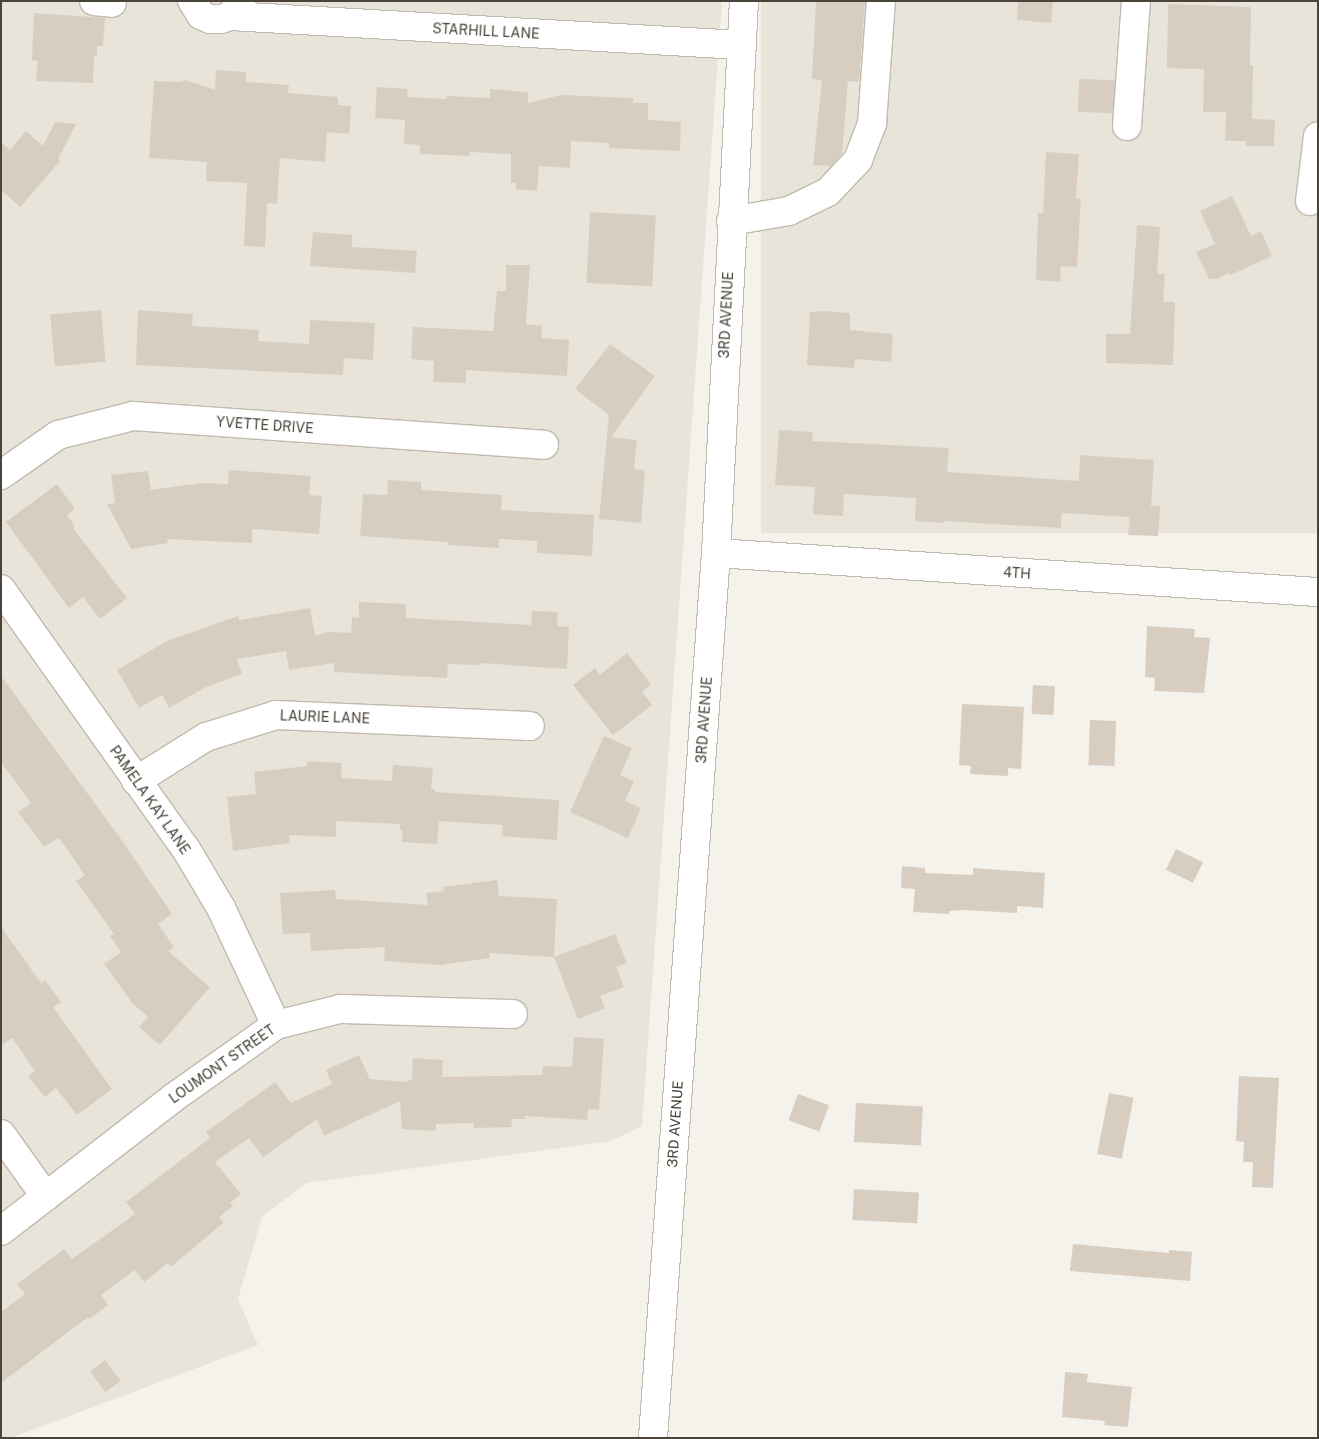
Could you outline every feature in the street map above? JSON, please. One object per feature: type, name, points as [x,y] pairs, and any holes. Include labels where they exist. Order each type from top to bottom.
[{"type":"street","name":"STARHILL LANE","points":[[192,1],[201,15],[210,19],[221,19],[236,9],[741,45]]},
{"type":"street","name":"3RD AVENUE","points":[[654,1438],[716,553],[731,221],[744,1]]},
{"type":"street","points":[[731,221],[789,211],[828,192],[858,160],[872,123],[881,1]]},
{"type":"street","points":[[1127,126],[1136,1]]},
{"type":"street","points":[[1310,200],[1318,136]]},
{"type":"street","name":"YVETTE DRIVE","points":[[1,475],[58,435],[132,416],[544,446]]},
{"type":"street","name":"4TH","points":[[716,553],[1318,592]]},
{"type":"street","name":"PAMELA KAY LANE","points":[[1,589],[186,849],[221,908],[276,1025]]},
{"type":"street","name":"LAURIE LANE","points":[[136,780],[206,737],[276,715],[530,726]]},
{"type":"street","name":"LOUMONT STREET","points":[[1,1231],[173,1098],[276,1025],[340,1009],[513,1014]]},
{"type":"street","points":[[1,1134],[46,1197]]},
{"type":"shaded area","points":[[1,1],[722,1],[642,1126],[611,1141],[306,1183],[262,1217],[238,1299],[258,1345],[11,1438],[1,1438]]},
{"type":"shaded area","points":[[761,1],[1318,1],[1318,533],[761,533]]},
{"type":"building","points":[[816,1],[865,1],[859,82],[848,81],[842,154],[831,166],[813,165],[822,80],[812,79]]},
{"type":"building","points":[[1018,1],[1053,1],[1051,23],[1017,20]]},
{"type":"building","points":[[1168,4],[1251,7],[1250,65],[1253,65],[1252,119],[1275,120],[1274,146],[1246,146],[1246,141],[1225,141],[1226,112],[1203,112],[1204,69],[1167,68]]},
{"type":"building","points":[[34,13],[105,18],[103,46],[97,46],[97,56],[94,56],[93,83],[36,81],[38,61],[32,60]]},
{"type":"building","points":[[216,70],[246,72],[246,82],[289,85],[288,93],[338,97],[338,105],[351,106],[349,134],[327,132],[325,162],[280,158],[277,204],[267,203],[265,247],[244,246],[247,183],[206,181],[207,162],[149,158],[154,81],[180,82],[186,80],[215,90]]},
{"type":"building","points":[[1079,79],[1115,80],[1114,113],[1078,112]]},
{"type":"building","points":[[377,87],[408,89],[407,97],[447,99],[447,96],[490,98],[490,89],[528,92],[528,103],[561,95],[633,98],[633,103],[648,103],[648,120],[681,122],[680,151],[609,148],[609,143],[571,141],[570,168],[539,166],[537,191],[516,189],[516,183],[511,183],[511,154],[470,152],[470,156],[420,154],[420,145],[404,144],[405,120],[375,118]]},
{"type":"building","points":[[55,122],[76,124],[58,159],[60,161],[20,207],[1,190],[1,142],[10,150],[26,131],[43,146]]},
{"type":"building","points":[[1046,152],[1079,154],[1076,198],[1081,199],[1077,267],[1061,266],[1060,282],[1036,280],[1038,213],[1043,213]]},
{"type":"building","points":[[1232,196],[1251,236],[1261,231],[1272,256],[1230,275],[1229,273],[1217,279],[1209,279],[1196,252],[1215,244],[1200,211]]},
{"type":"building","points":[[590,212],[656,215],[652,286],[586,283]]},
{"type":"building","points":[[1137,225],[1160,227],[1157,274],[1165,274],[1163,302],[1175,302],[1173,365],[1106,363],[1106,334],[1130,334]]},
{"type":"building","points":[[313,232],[352,235],[352,247],[417,251],[415,273],[310,266]]},
{"type":"building","points":[[506,265],[530,265],[526,324],[542,326],[541,338],[569,340],[567,376],[466,370],[466,383],[433,382],[434,361],[411,359],[413,327],[493,331],[497,291],[506,291]]},
{"type":"building","points":[[101,310],[106,362],[55,366],[50,314]]},
{"type":"building","points":[[138,310],[193,314],[192,326],[259,330],[258,341],[309,344],[310,320],[375,323],[373,360],[344,358],[343,375],[136,365]]},
{"type":"building","points":[[810,312],[850,313],[850,330],[893,334],[891,362],[855,359],[854,368],[807,365]]},
{"type":"building","points":[[610,344],[655,376],[611,437],[637,440],[634,469],[645,470],[641,523],[599,519],[609,415],[575,389]]},
{"type":"building","points":[[779,430],[813,432],[812,441],[949,448],[947,472],[1079,481],[1080,455],[1154,460],[1151,506],[1160,506],[1158,536],[1128,535],[1130,517],[1062,513],[1061,528],[915,521],[916,498],[844,494],[843,516],[813,514],[815,487],[775,485]]},
{"type":"building","points":[[229,470],[311,476],[309,495],[322,496],[319,534],[255,529],[252,530],[252,543],[167,539],[168,543],[131,549],[107,504],[115,503],[111,475],[148,471],[151,490],[201,483],[228,484]]},
{"type":"building","points":[[388,480],[421,482],[421,490],[502,495],[501,510],[594,515],[592,556],[537,553],[537,541],[499,539],[499,548],[448,545],[448,542],[360,536],[363,494],[387,495]]},
{"type":"building","points":[[57,484],[75,509],[67,515],[75,526],[73,528],[127,598],[100,619],[83,597],[69,608],[6,522]]},
{"type":"building","points":[[359,602],[406,604],[406,618],[531,625],[532,611],[558,612],[557,626],[569,627],[567,669],[481,663],[481,665],[448,664],[447,678],[334,672],[334,663],[289,670],[286,651],[237,659],[242,674],[204,688],[169,708],[162,695],[139,708],[117,670],[167,641],[238,616],[239,620],[310,608],[315,636],[328,632],[351,633],[352,617],[359,618]]},
{"type":"building","points":[[1147,626],[1195,629],[1194,637],[1210,638],[1204,693],[1154,691],[1155,678],[1145,677]]},
{"type":"building","points":[[627,653],[651,684],[642,692],[652,705],[613,735],[573,685],[595,668],[600,675]]},
{"type":"building","points":[[1,676],[121,839],[172,914],[158,924],[174,947],[168,951],[210,987],[160,1045],[139,1027],[148,1017],[133,1004],[104,964],[121,952],[110,936],[114,934],[76,881],[85,875],[59,838],[44,847],[18,812],[31,803],[1,762]]},
{"type":"building","points":[[1033,685],[1055,686],[1053,715],[1031,714]]},
{"type":"building","points":[[962,704],[1024,707],[1021,769],[1008,768],[1008,776],[970,774],[971,766],[959,765]]},
{"type":"building","points":[[1090,720],[1116,721],[1114,766],[1088,765]]},
{"type":"building","points":[[604,736],[632,748],[620,775],[634,781],[625,801],[641,808],[628,838],[570,812]]},
{"type":"building","points":[[307,761],[342,763],[341,778],[392,781],[393,765],[433,768],[431,789],[435,789],[435,792],[559,800],[557,840],[502,836],[503,825],[439,821],[437,844],[402,842],[403,830],[400,830],[400,824],[336,821],[336,837],[289,835],[290,843],[233,851],[227,797],[256,794],[254,772],[307,766]]},
{"type":"building","points":[[1176,849],[1203,862],[1193,883],[1166,870]]},
{"type":"building","points":[[902,866],[925,868],[925,873],[973,875],[973,868],[1045,873],[1043,908],[1017,906],[1017,913],[964,910],[949,911],[949,914],[913,912],[915,889],[901,888]]},
{"type":"building","points":[[497,880],[499,896],[557,899],[554,957],[489,953],[490,958],[440,965],[384,961],[385,947],[311,951],[310,933],[283,934],[280,893],[335,890],[336,899],[428,905],[426,893],[444,891],[443,887]]},
{"type":"building","points":[[1,927],[41,983],[45,980],[61,1002],[53,1007],[112,1089],[77,1115],[56,1088],[45,1097],[28,1076],[35,1071],[12,1038],[1,1046]]},
{"type":"building","points":[[615,934],[627,963],[616,967],[624,987],[600,996],[605,1008],[578,1019],[554,957]]},
{"type":"building","points":[[574,1037],[604,1039],[599,1110],[588,1109],[587,1120],[525,1116],[525,1119],[511,1119],[512,1127],[474,1128],[474,1123],[436,1124],[436,1131],[402,1129],[400,1101],[324,1136],[317,1119],[263,1157],[249,1138],[215,1162],[241,1194],[230,1203],[233,1206],[219,1217],[224,1222],[171,1267],[168,1263],[144,1282],[135,1270],[101,1295],[108,1305],[89,1319],[88,1317],[1,1383],[1,1312],[25,1294],[17,1284],[64,1249],[72,1259],[135,1214],[126,1202],[210,1138],[206,1132],[275,1082],[291,1103],[332,1084],[326,1070],[359,1055],[370,1079],[408,1082],[412,1080],[413,1058],[443,1060],[442,1077],[542,1075],[543,1066],[572,1067]]},
{"type":"building","points":[[1239,1076],[1279,1078],[1273,1188],[1252,1187],[1253,1162],[1243,1162],[1244,1142],[1236,1141]]},
{"type":"building","points":[[1109,1093],[1134,1098],[1122,1159],[1097,1154]]},
{"type":"building","points":[[798,1094],[829,1105],[819,1132],[788,1120]]},
{"type":"building","points":[[856,1103],[923,1107],[921,1145],[854,1142]]},
{"type":"building","points":[[854,1189],[919,1192],[917,1223],[852,1220]]},
{"type":"building","points":[[1073,1244],[1169,1253],[1169,1250],[1192,1252],[1190,1281],[1070,1271]]},
{"type":"building","points":[[105,1360],[121,1381],[105,1392],[90,1371]]},
{"type":"building","points":[[1065,1372],[1088,1374],[1087,1382],[1132,1387],[1128,1427],[1104,1425],[1105,1421],[1062,1417]]}]
